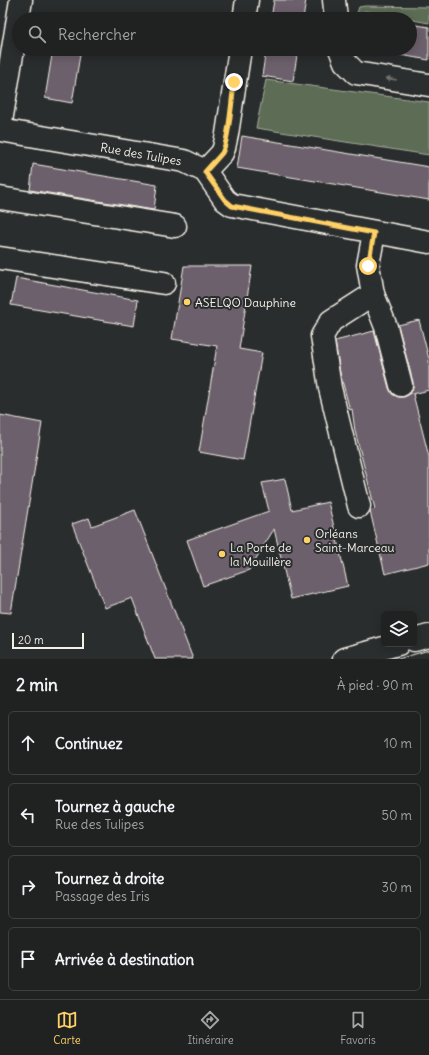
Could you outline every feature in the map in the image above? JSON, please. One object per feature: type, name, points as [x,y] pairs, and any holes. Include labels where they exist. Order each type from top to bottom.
[{"type":"street","points":[[19,12],[21,0]]},
{"type":"street","points":[[245,12],[248,0]]},
{"type":"street","points":[[334,0],[335,12]]},
{"type":"street","points":[[0,129],[12,55]]},
{"type":"street","points":[[205,172],[222,153],[224,148],[239,56]]},
{"type":"street","points":[[343,56],[345,62],[356,73],[429,85]]},
{"type":"street","name":"Rue des Tulipes","points":[[0,129],[184,161],[205,172],[225,200],[232,206],[429,242]]},
{"type":"street","points":[[0,198],[175,226]]},
{"type":"street","points":[[374,233],[368,266],[373,294],[386,327],[401,385]]},
{"type":"street","points":[[0,258],[164,283]]},
{"type":"street","points":[[359,506],[330,388],[322,336],[331,322],[373,294]]},
{"type":"street","points":[[417,639],[429,636]]},
{"type":"street","points":[[344,659],[387,647]]},
{"type":"green space","points":[[359,7],[429,7],[429,23],[417,21],[417,12],[357,12]]},
{"type":"green space","points":[[266,80],[429,102],[429,155],[256,128]]},
{"type":"building","points":[[274,0],[306,0],[304,12],[272,12]]},
{"type":"building","points":[[417,25],[429,27],[429,60],[406,56],[417,56]]},
{"type":"building","points":[[52,56],[80,56],[72,103],[45,98]]},
{"type":"building","points":[[265,56],[297,56],[293,81],[262,76]]},
{"type":"building","points":[[242,136],[429,167],[429,200],[237,168]]},
{"type":"building","points":[[33,164],[157,185],[154,210],[30,190]]},
{"type":"building","points":[[184,266],[252,266],[239,349],[262,353],[243,460],[199,452],[217,346],[172,339]]},
{"type":"building","points":[[16,278],[138,300],[134,326],[11,305]]},
{"type":"building","points":[[419,320],[429,359],[429,390],[413,394],[429,457],[429,563],[385,574],[370,511],[375,509],[355,431],[352,409],[350,410],[340,373],[335,341],[374,331],[389,388],[392,394],[398,397],[404,397],[410,394],[413,388],[413,382],[398,325]]},
{"type":"building","points":[[0,415],[42,423],[11,613],[0,612]]},
{"type":"building","name":"Orléans Saint-Marceau","points":[[285,479],[292,510],[328,502],[348,586],[291,599],[274,529],[249,570],[203,586],[187,540],[269,511],[262,483]]},
{"type":"building","points":[[135,510],[193,659],[155,659],[132,598],[105,608],[72,524],[89,518],[92,526]]},
{"type":"tram line","points":[[398,659],[429,650]]},
{"type":"place","name":"ASELQO Dauphine","points":[[187,302]]},
{"type":"place","name":"Orléans Saint-Marceau","points":[[307,540]]},
{"type":"place","name":"La Porte de la Mouillère","points":[[222,554]]},
{"type":"route","points":[[234,82],[224,148],[222,153],[205,172],[225,200],[232,206],[374,233],[368,266]]}]
